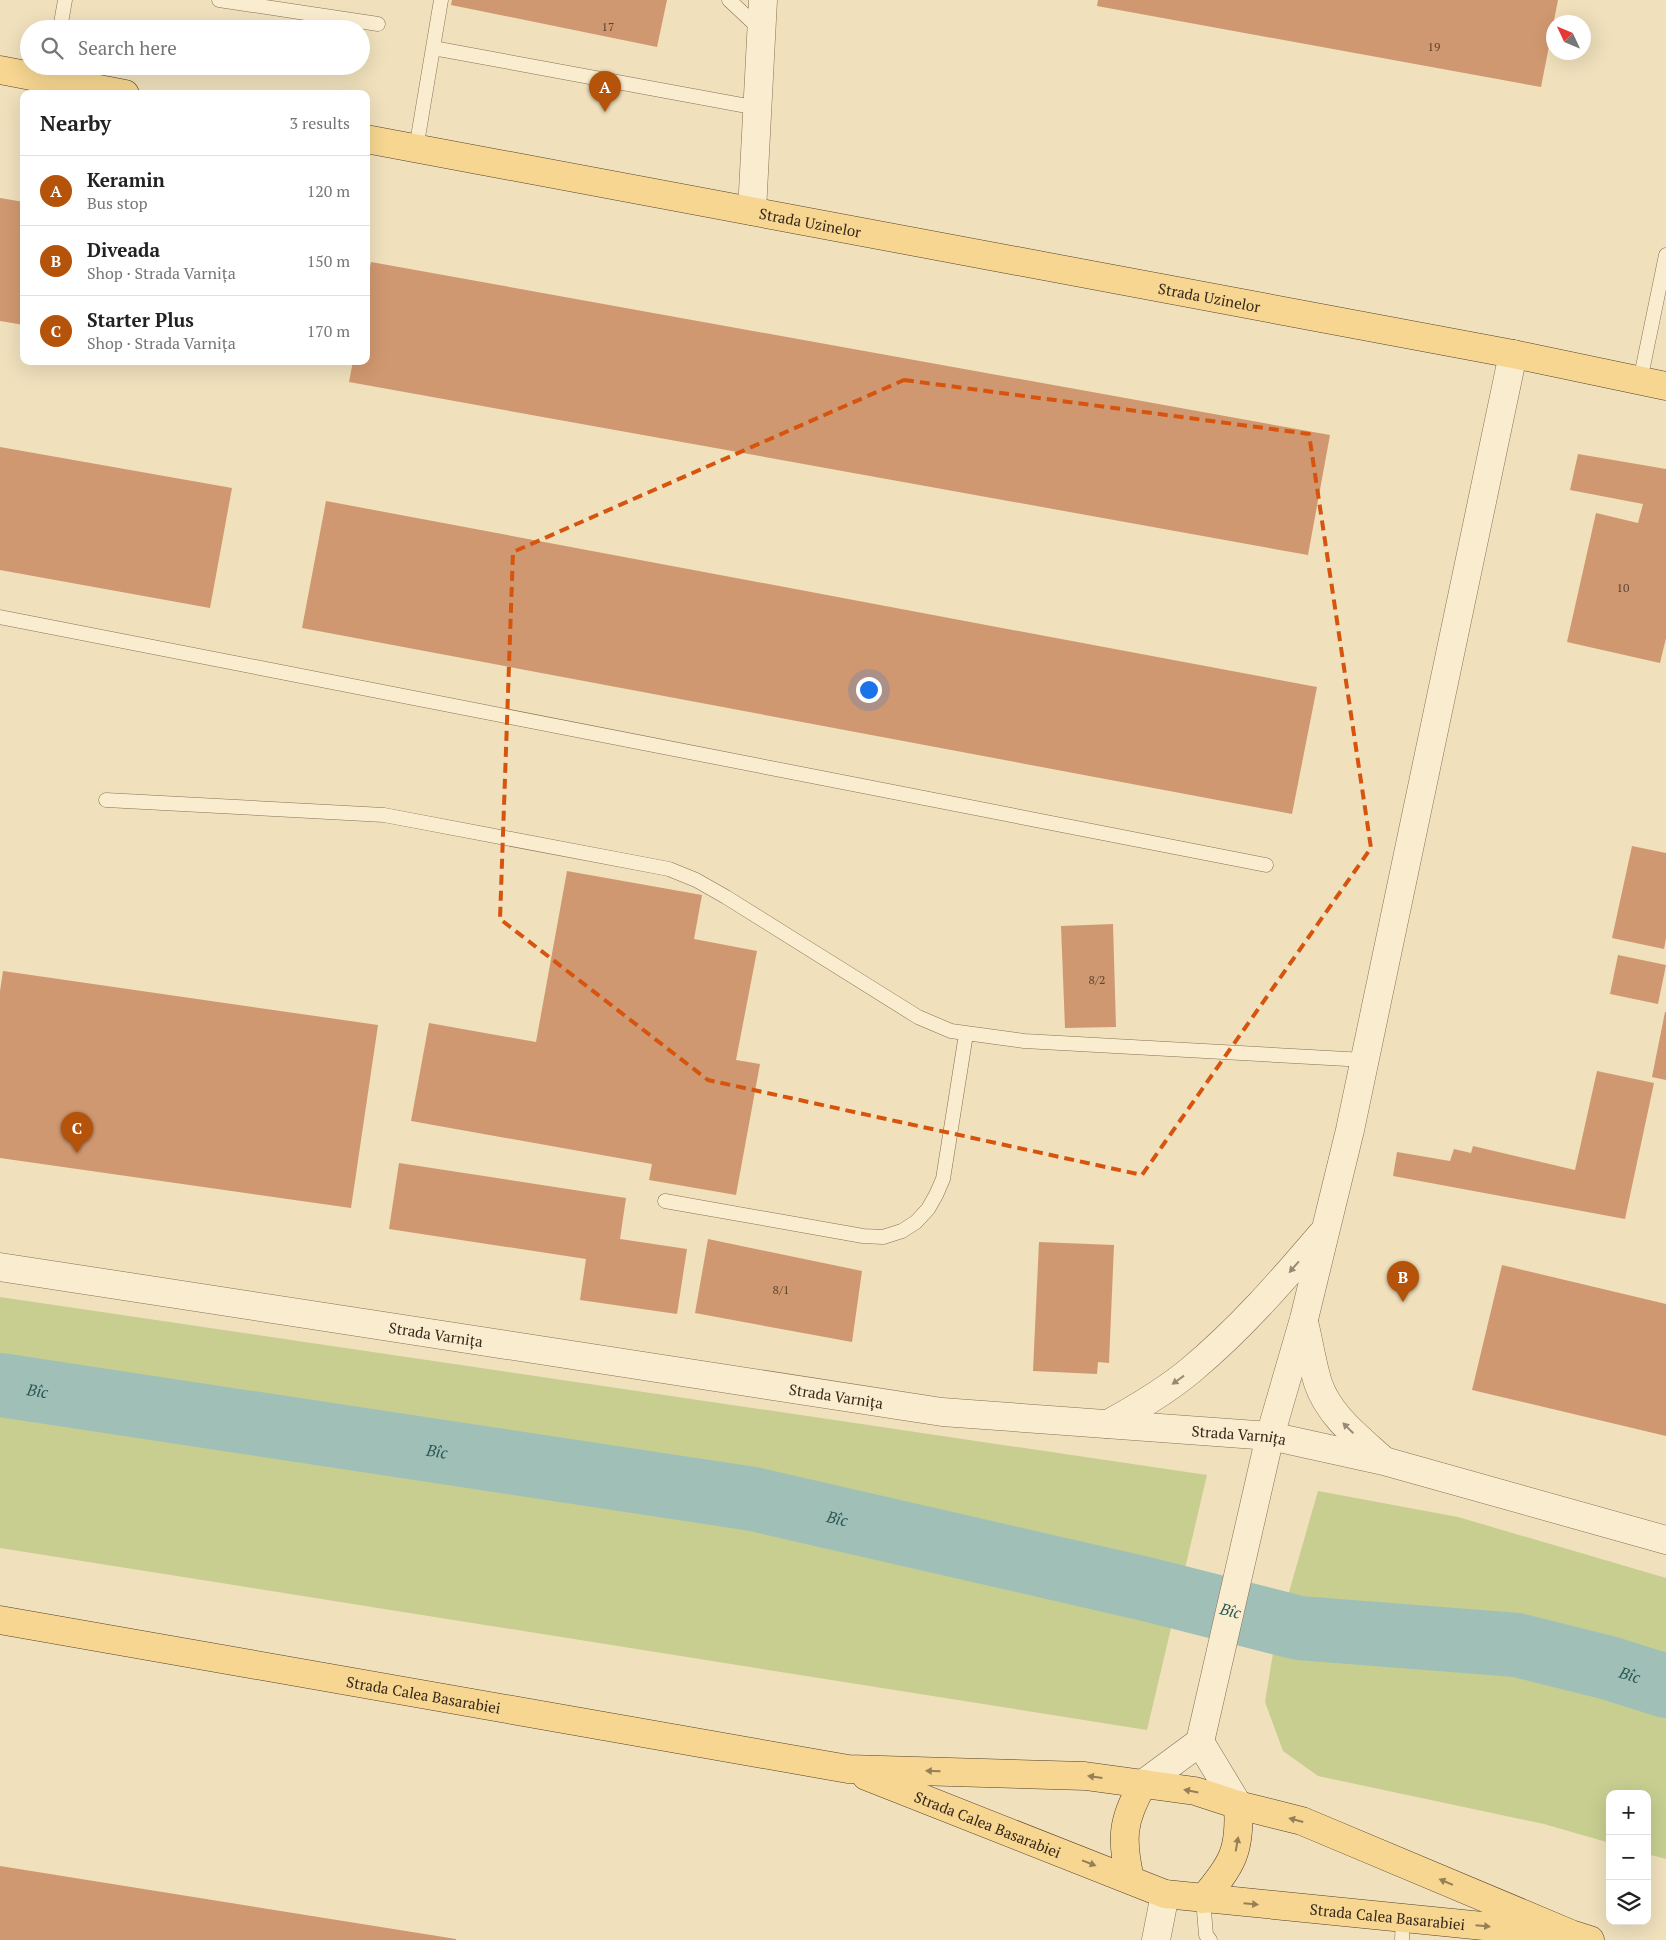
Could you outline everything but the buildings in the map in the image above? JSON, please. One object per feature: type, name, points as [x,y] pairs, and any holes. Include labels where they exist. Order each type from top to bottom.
[{"type":"main road","points":[[0,70],[20,71]]},
{"type":"main road","points":[[60,75],[111,90]]},
{"type":"main road","name":"Strada Uzinelor","points":[[370,140],[1513,354],[1653,384]]},
{"type":"main road","name":"Strada Calea Basarabiei","points":[[0,1620],[848,1769],[1085,1776],[1195,1791],[1238,1805],[1302,1821],[1581,1937]]},
{"type":"main road","name":"Strada Calea Basarabiei","points":[[848,1769],[1165,1894],[1403,1929],[1581,1937]]},
{"type":"main road","points":[[1130,1879],[1124,1854],[1124,1828],[1132,1803],[1143,1784]]},
{"type":"main road","points":[[1203,1899],[1222,1876],[1236,1852],[1239,1829],[1238,1805]]},
{"type":"street","name":"Strada Uzinelor","points":[[752,211],[763,0]]},
{"type":"street","points":[[1143,1784],[1200,1742],[1270,1436],[1304,1319],[1365,1060],[1513,354]]},
{"type":"street","points":[[1108,1424],[1146,1402],[1190,1371],[1231,1334],[1275,1289],[1326,1230]]},
{"type":"street","name":"Strada Varnița","points":[[0,1267],[942,1412],[1270,1436],[1384,1461],[1666,1540]]},
{"type":"street","points":[[1304,1319],[1319,1385],[1330,1407],[1346,1427],[1384,1461]]},
{"type":"street","points":[[1200,1742],[1238,1805]]},
{"type":"street","points":[[1156,1940],[1165,1894]]},
{"type":"lane","points":[[62,20],[65,0]]},
{"type":"lane","points":[[219,0],[352,20]]},
{"type":"lane","points":[[416,148],[441,0]]},
{"type":"lane","points":[[730,0],[761,30]]},
{"type":"lane","points":[[370,23],[378,24]]},
{"type":"lane","points":[[433,48],[758,108]]},
{"type":"lane","points":[[1653,384],[1666,255]]},
{"type":"lane","points":[[0,617],[1266,865]]},
{"type":"lane","points":[[106,800],[384,815],[669,869],[696,880],[726,897],[918,1017],[951,1031],[1024,1042],[1365,1060]]},
{"type":"lane","points":[[665,1201],[863,1236],[883,1237],[902,1231],[916,1222],[928,1209],[943,1179],[966,1034]]},
{"type":"lane","points":[[1203,1899],[1206,1935],[1210,1940]]},
{"type":"highlighted area","points":[[904,380],[1309,434],[1371,848],[1142,1175],[708,1080],[500,919],[513,552]]},
{"type":"green space","points":[[0,1297],[1207,1475],[1147,1730],[0,1548]]},
{"type":"green space","points":[[1318,1491],[1458,1517],[1666,1578],[1666,1859],[1651,1855],[1651,1790],[1606,1790],[1606,1842],[1544,1824],[1318,1776],[1283,1751],[1265,1702],[1275,1641]]},
{"type":"waterway","name":"Bîc","points":[[0,1385],[753,1499],[1150,1590],[1299,1628],[1517,1645],[1609,1668],[1666,1686]]},
{"type":"place","name":"Keramin","points":[[605,112]]},
{"type":"place","name":"Starter Plus","points":[[77,1153]]},
{"type":"place","name":"Diveada","points":[[1403,1302]]}]
